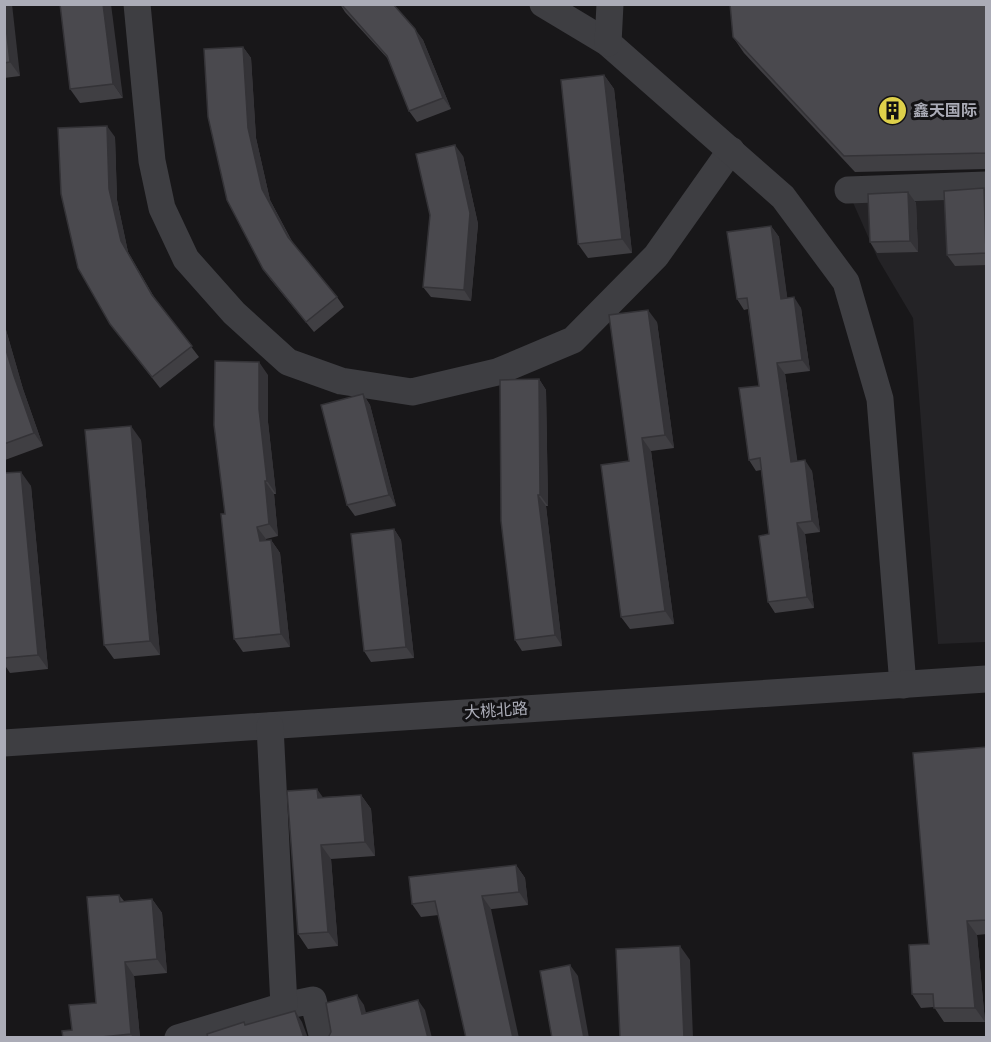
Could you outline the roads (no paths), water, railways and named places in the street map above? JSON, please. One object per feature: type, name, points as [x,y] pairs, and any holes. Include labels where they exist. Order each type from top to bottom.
[{"type":"street","points":[[138,4],[152,161],[162,208],[186,259],[234,313],[288,362],[341,381],[412,392],[497,372],[573,340],[656,256],[731,150]]},
{"type":"street","points":[[543,4],[608,43],[783,197],[846,282],[880,399],[903,685]]},
{"type":"street","points":[[608,43],[610,4]]},
{"type":"street","points":[[848,190],[987,185]]},
{"type":"street","name":"大桃北路","points":[[4,743],[987,679]]},
{"type":"street","points":[[270,726],[284,1006]]},
{"type":"street","points":[[178,1038],[284,1006],[313,1000],[323,1038]]},
{"type":"place","name":"鑫天国际","points":[[892,111]]}]
